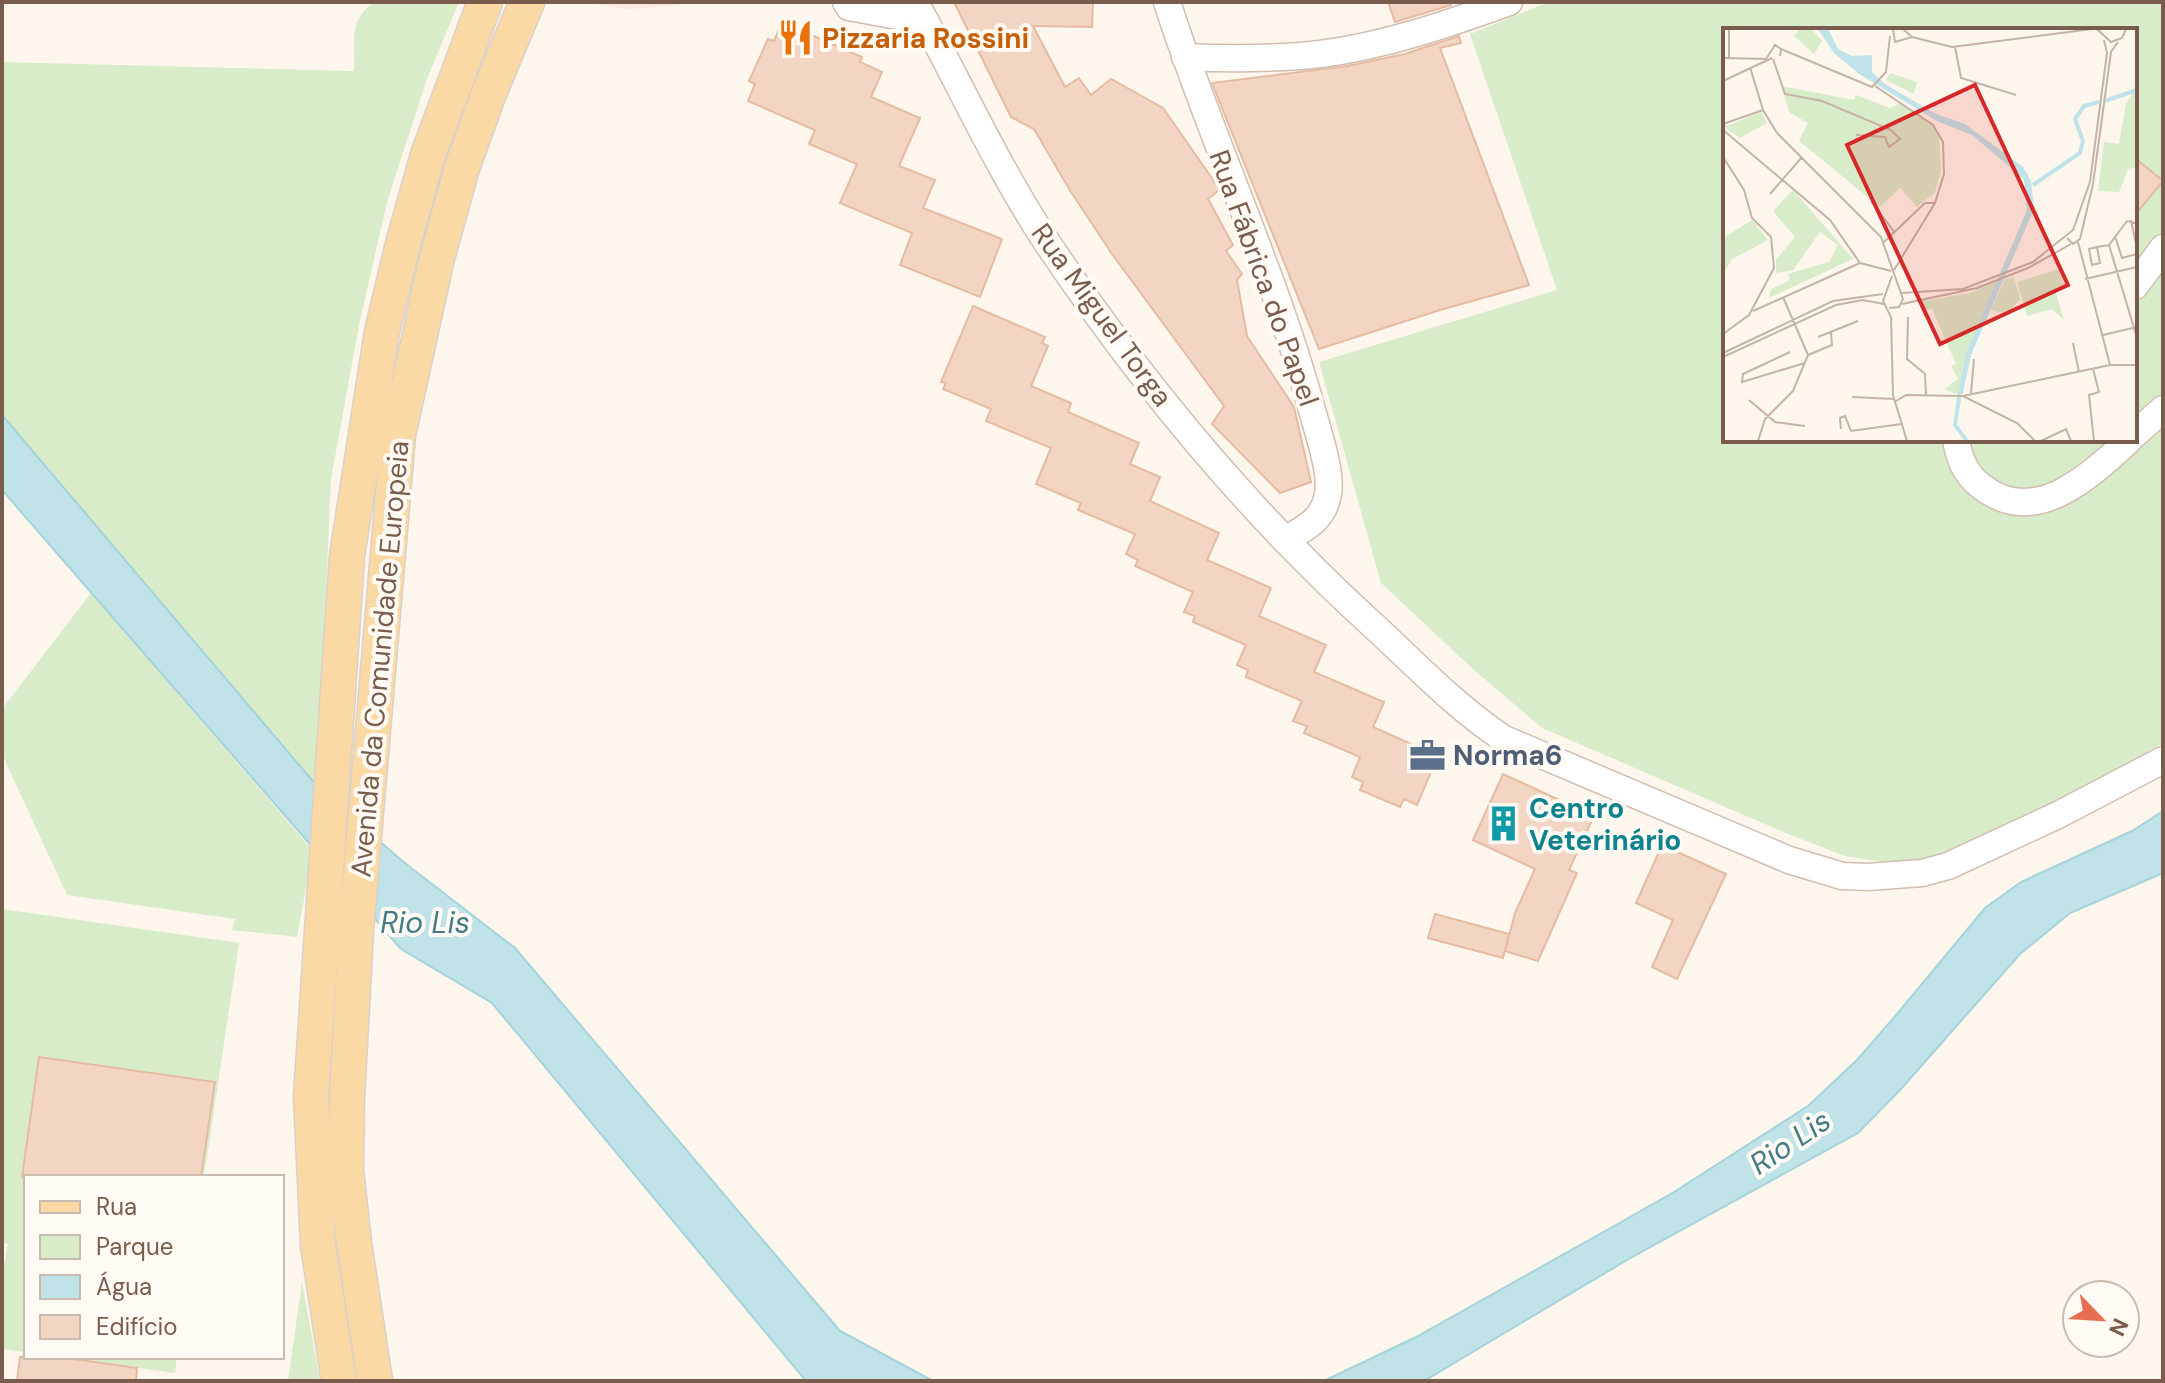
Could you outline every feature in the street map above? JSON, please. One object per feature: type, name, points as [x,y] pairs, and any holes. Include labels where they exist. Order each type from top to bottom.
[{"type":"main road","name":"Avenida da Comunidade Europeia","points":[[339,1381],[318,1245],[311,1097],[347,556],[382,332],[428,155],[485,2]]},
{"type":"main road","name":"Avenida da Comunidade Europeia","points":[[375,1381],[346,1170],[349,1043],[398,435],[415,347],[462,168],[527,2]]},
{"type":"street","name":"Rua Fábrica do Papel","points":[[1167,2],[1297,357],[1321,445],[1329,490],[1323,512],[1310,526],[1285,540]]},
{"type":"street","points":[[1185,57],[1248,59],[1320,54],[1373,44],[1509,2]]},
{"type":"street","points":[[847,5],[920,12]]},
{"type":"street","name":"Rua Miguel Torga","points":[[920,12],[999,161],[1046,241],[1198,446],[1338,594],[1477,720],[1504,739],[1789,860],[1842,876],[1892,877],[1948,866],[2058,815],[2163,760]]},
{"type":"street","points":[[2137,283],[2163,248]]},
{"type":"street","points":[[2137,432],[2163,409]]},
{"type":"street","points":[[1957,442],[1966,473],[1979,486],[2008,502],[2030,504],[2061,494],[2126,442]]},
{"type":"shaded area","points":[[582,2],[695,2],[628,9]]},
{"type":"green space","points":[[375,2],[459,2],[427,79],[387,202],[359,325],[331,479],[322,686],[322,792],[2,415],[2,62],[354,71],[357,24],[360,16]]},
{"type":"green space","points":[[1549,2],[2163,2],[2163,743],[2053,806],[1932,861],[1896,864],[1845,856],[1542,728],[1474,670],[1381,583],[1319,362],[1557,290],[1470,34]]},
{"type":"green space","points":[[91,593],[313,851],[297,937],[232,930],[235,919],[67,895],[2,754],[2,709]]},
{"type":"green space","points":[[2,909],[239,943],[204,1175],[24,1175],[24,1352],[2,1349],[2,1275],[8,1244],[2,1242]]},
{"type":"green space","points":[[302,1282],[320,1381],[288,1381]]},
{"type":"green space","points":[[74,1359],[177,1359],[175,1373]]},
{"type":"water","name":"Rio Lis","points":[[2,415],[322,792],[406,864],[515,948],[840,1331],[933,1381],[806,1381],[492,1003],[401,949],[2,490]]},
{"type":"water","name":"Rio Lis","points":[[2163,811],[2163,873],[2070,913],[2020,954],[1858,1133],[1632,1257],[1424,1381],[1324,1381],[1416,1337],[1623,1221],[1808,1106],[1857,1060],[1985,908],[2021,882],[2132,831]]},
{"type":"building","points":[[954,2],[1093,2],[1092,27],[1033,26],[1065,87],[1079,78],[1091,95],[1111,79],[1163,108],[1218,187],[1219,190],[1208,199],[1233,245],[1226,251],[1242,274],[1237,280],[1247,336],[1294,407],[1311,482],[1280,493],[1212,424],[1224,406],[1112,254],[1034,129],[1011,117]]},
{"type":"building","points":[[1388,2],[1450,2],[1451,5],[1395,22]]},
{"type":"building","points":[[782,22],[862,57],[860,62],[882,72],[871,97],[920,118],[899,166],[935,180],[923,208],[1002,239],[980,297],[900,265],[912,233],[840,203],[857,164],[809,144],[815,130],[748,101],[755,84],[749,81],[768,39],[774,41]]},
{"type":"building","points":[[1459,36],[1461,43],[1440,48],[1529,285],[1319,349],[1212,83],[1347,66],[1405,54]]},
{"type":"building","points":[[2137,160],[2163,181],[2137,213]]},
{"type":"building","points":[[973,306],[1045,337],[1042,343],[1048,346],[1031,386],[1071,403],[1068,412],[1139,443],[1130,464],[1160,477],[1150,501],[1219,533],[1207,560],[1271,588],[1259,616],[1326,645],[1314,672],[1384,702],[1373,727],[1438,756],[1417,805],[1404,799],[1400,807],[1360,790],[1363,782],[1352,777],[1360,757],[1304,733],[1307,726],[1293,721],[1302,701],[1246,677],[1248,670],[1237,665],[1246,645],[1193,622],[1195,616],[1184,612],[1193,592],[1135,566],[1138,560],[1126,554],[1135,534],[1078,510],[1081,503],[1036,484],[1051,448],[986,421],[991,409],[943,389],[946,383],[941,382]]},
{"type":"building","points":[[1503,774],[1594,816],[1569,870],[1577,873],[1538,961],[1505,951],[1515,913],[1535,869],[1473,840]]},
{"type":"building","points":[[1662,845],[1726,874],[1677,979],[1652,967],[1673,920],[1636,903]]},
{"type":"building","points":[[1435,914],[1509,934],[1503,958],[1428,938]]},
{"type":"building","points":[[39,1057],[215,1082],[201,1175],[22,1177]]},
{"type":"building","points":[[20,1357],[73,1359],[137,1368],[136,1381],[17,1381]]},
{"type":"place","name":"Pizzaria Rossini","points":[[796,38]]},
{"type":"place","name":"Norma6","points":[[1427,755]]},
{"type":"place","name":"Centro Veterinário","points":[[1503,824]]}]
